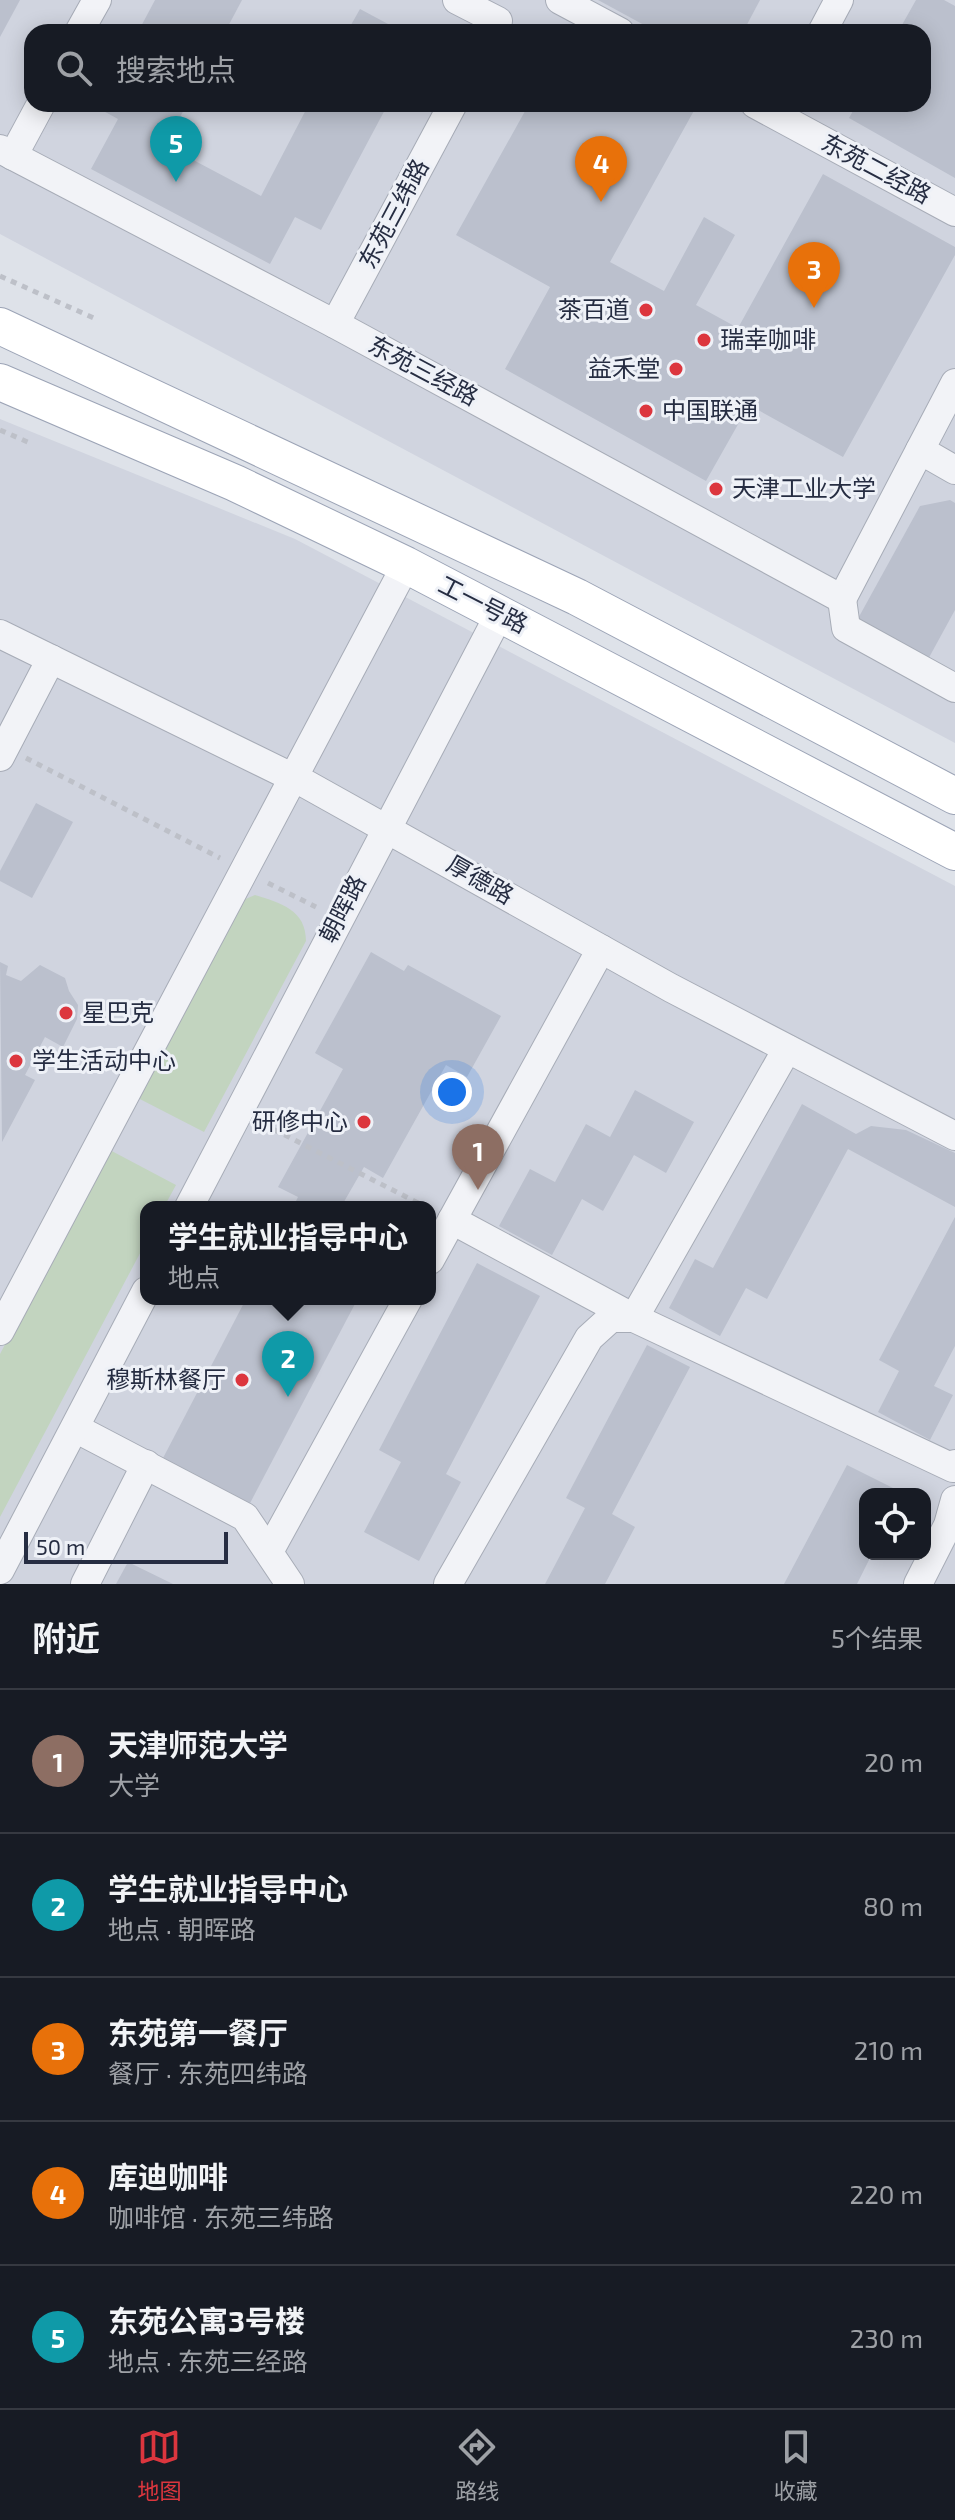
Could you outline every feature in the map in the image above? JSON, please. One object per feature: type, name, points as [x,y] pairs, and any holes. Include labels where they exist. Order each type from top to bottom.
[{"type":"main road","name":"工一号路","points":[[0,326],[577,597],[955,796]]},
{"type":"main road","name":"工一号路","points":[[0,382],[235,483],[406,565],[955,852]]},
{"type":"street","points":[[84,24],[97,0]]},
{"type":"street","points":[[457,0],[500,18]]},
{"type":"street","points":[[560,0],[605,24]]},
{"type":"street","points":[[826,24],[839,0]]},
{"type":"street","points":[[6,152],[35,112]]},
{"type":"street","name":"东苑三纬路","points":[[335,324],[449,112]]},
{"type":"street","name":"东苑二经路","points":[[779,112],[955,212]]},
{"type":"street","name":"东苑三经路","points":[[6,152],[335,324],[842,599]]},
{"type":"street","points":[[955,383],[842,599],[846,628],[955,688]]},
{"type":"street","points":[[920,450],[955,470]]},
{"type":"street","points":[[0,1331],[242,869],[406,565]]},
{"type":"street","name":"朝晖路","points":[[192,1201],[500,613]]},
{"type":"street","name":"厚德路","points":[[0,634],[291,777],[601,949],[955,1136]]},
{"type":"street","points":[[2,752],[51,659]]},
{"type":"street","points":[[436,1249],[601,949]]},
{"type":"street","points":[[634,1318],[787,1049]]},
{"type":"street","points":[[452,1220],[634,1318],[954,1474]]},
{"type":"street","points":[[0,1570],[140,1303]]},
{"type":"street","points":[[270,1550],[405,1305]]},
{"type":"street","points":[[448,1584],[589,1338],[611,1318],[634,1318]]},
{"type":"street","points":[[75,1428],[245,1517],[290,1584]]},
{"type":"street","points":[[85,1584],[146,1464]]},
{"type":"street","points":[[918,1584],[948,1525],[955,1500]]},
{"type":"path","points":[[0,276],[96,319]]},
{"type":"path","points":[[0,430],[30,443]]},
{"type":"path","points":[[2,752],[338,919]]},
{"type":"path","points":[[239,1112],[414,1201]]},
{"type":"shaded area","name":"天津工业大学","points":[[0,0],[955,0],[955,743],[0,234]]},
{"type":"shaded area","points":[[0,419],[295,539],[955,886],[955,1584],[0,1584]]},
{"type":"green space","points":[[255,895],[283,905],[297,915],[305,930],[306,941],[204,1132],[132,1095],[236,903]]},
{"type":"green space","points":[[108,1149],[176,1185],[167,1201],[140,1201],[140,1253],[0,1517],[0,1354]]},
{"type":"building","points":[[0,0],[20,0],[0,37]]},
{"type":"building","points":[[155,0],[242,0],[229,24],[142,24]]},
{"type":"building","points":[[598,0],[760,0],[747,24],[642,24]]},
{"type":"building","points":[[916,0],[944,0],[955,6],[955,178],[849,118],[852,112],[931,112],[931,24],[902,24]]},
{"type":"building","points":[[360,9],[388,24],[352,24]]},
{"type":"building","points":[[105,112],[183,112],[165,145],[261,196],[305,112],[384,112],[321,230],[295,217],[270,264],[91,169],[118,119]]},
{"type":"building","points":[[525,112],[693,112],[610,262],[664,291],[704,217],[735,235],[696,305],[738,328],[823,174],[955,247],[955,255],[843,457],[749,405],[706,481],[505,369],[550,287],[456,235]]},
{"type":"building","points":[[950,500],[955,503],[955,610],[926,663],[855,624],[920,506]]},
{"type":"building","points":[[36,803],[73,822],[32,898],[0,881],[0,871]]},
{"type":"building","name":"研修中心","points":[[371,952],[404,971],[408,965],[501,1016],[467,1077],[446,1065],[383,1178],[364,1167],[344,1201],[296,1201],[298,1197],[278,1187],[343,1069],[315,1053]]},
{"type":"building","name":"学生活动中心","points":[[0,962],[8,966],[6,975],[21,981],[40,965],[65,978],[78,1005],[77,1019],[63,1047],[45,1037],[25,1075],[35,1080],[2,1142]]},
{"type":"building","points":[[635,1090],[694,1122],[666,1173],[634,1155],[603,1211],[582,1199],[552,1255],[499,1226],[530,1169],[555,1182],[586,1124],[610,1137]]},
{"type":"building","points":[[802,1104],[856,1134],[871,1126],[906,1130],[955,1153],[955,1207],[848,1149],[767,1299],[746,1288],[720,1336],[669,1308],[695,1259],[713,1268]]},
{"type":"building","points":[[955,1217],[955,1346],[934,1386],[953,1395],[930,1440],[878,1412],[899,1371],[879,1360]]},
{"type":"building","points":[[477,1263],[540,1296],[446,1474],[461,1482],[419,1561],[364,1532],[401,1462],[379,1450]]},
{"type":"building","name":"穆斯林餐厅","points":[[243,1305],[354,1305],[248,1507],[162,1460]]},
{"type":"building","points":[[647,1345],[690,1367],[612,1514],[635,1527],[605,1584],[545,1584],[585,1508],[566,1498]]},
{"type":"building","points":[[847,1465],[893,1488],[859,1488],[859,1560],[869,1560],[857,1584],[784,1584]]},
{"type":"building","points":[[128,1562],[173,1584],[116,1584]]},
{"type":"place","name":"东苑公寓3号楼","points":[[176,182]]},
{"type":"place","name":"库迪咖啡","points":[[601,202]]},
{"type":"place","name":"东苑第一餐厅","points":[[814,308]]},
{"type":"place","name":"茶百道","points":[[646,310]]},
{"type":"place","name":"瑞幸咖啡","points":[[704,340]]},
{"type":"place","name":"益禾堂","points":[[676,369]]},
{"type":"place","name":"中国联通","points":[[646,411]]},
{"type":"place","name":"天津工业大学","points":[[716,489]]},
{"type":"place","name":"星巴克","points":[[66,1013]]},
{"type":"place","name":"学生活动中心","points":[[16,1061]]},
{"type":"place","name":"研修中心","points":[[364,1122]]},
{"type":"place","name":"天津师范大学","points":[[478,1190]]},
{"type":"place","name":"穆斯林餐厅","points":[[242,1380]]},
{"type":"place","name":"学生就业指导中心","points":[[288,1397]]}]
